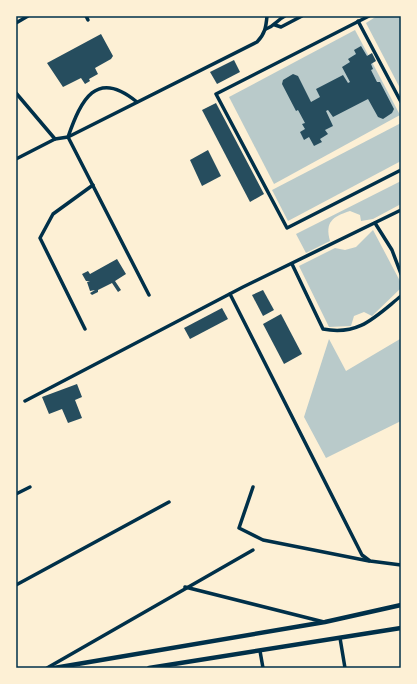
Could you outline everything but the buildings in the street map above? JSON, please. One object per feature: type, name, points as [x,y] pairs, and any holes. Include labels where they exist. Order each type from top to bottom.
[{"type":"street","points":[[16,23],[28,16]]},
{"type":"street","points":[[16,159],[55,139],[68,137],[256,42],[263,36],[266,29],[267,16]]},
{"type":"street","points":[[266,29],[275,25],[285,16]]},
{"type":"street","points":[[275,25],[281,27],[302,16]]},
{"type":"street","points":[[369,16],[216,94],[287,228],[401,170]]},
{"type":"street","points":[[358,21],[401,102]]},
{"type":"street","points":[[137,102],[128,94],[114,88],[102,88],[88,96],[77,111],[68,137],[150,295]]},
{"type":"street","points":[[16,93],[55,139]]},
{"type":"street","points":[[85,329],[40,238],[53,214],[93,185]]},
{"type":"street","points":[[25,401],[230,294],[401,210]]},
{"type":"street","points":[[376,223],[392,250],[401,274]]},
{"type":"street","points":[[292,264],[323,329],[338,332],[367,324],[401,296]]},
{"type":"street","points":[[230,294],[362,555],[370,561]]},
{"type":"street","points":[[16,494],[30,487]]},
{"type":"street","points":[[253,487],[238,528],[263,540],[370,561],[401,565]]},
{"type":"street","points":[[16,585],[169,502]]},
{"type":"street","points":[[48,668],[253,550]]},
{"type":"street","points":[[185,588],[325,622]]},
{"type":"street","points":[[54,668],[325,622],[401,605]]},
{"type":"street","points":[[149,668],[176,666],[401,628]]},
{"type":"street","points":[[340,638],[345,668]]},
{"type":"street","points":[[260,651],[263,668]]},
{"type":"shaded area","points":[[377,16],[401,16],[401,90],[366,23]]},
{"type":"shaded area","points":[[355,30],[400,115],[274,184],[229,97]]},
{"type":"shaded area","points":[[401,123],[401,161],[288,221],[272,190]]},
{"type":"shaded area","points":[[401,181],[401,204],[373,219],[361,221],[360,215],[350,211],[334,218],[328,229],[330,241],[306,253],[296,234]]},
{"type":"shaded area","points":[[373,230],[401,283],[401,288],[372,316],[364,312],[354,316],[351,326],[329,327],[299,266],[335,248],[345,250],[356,247]]},
{"type":"shaded area","points":[[329,339],[346,371],[400,339],[401,421],[326,458],[304,417]]}]
